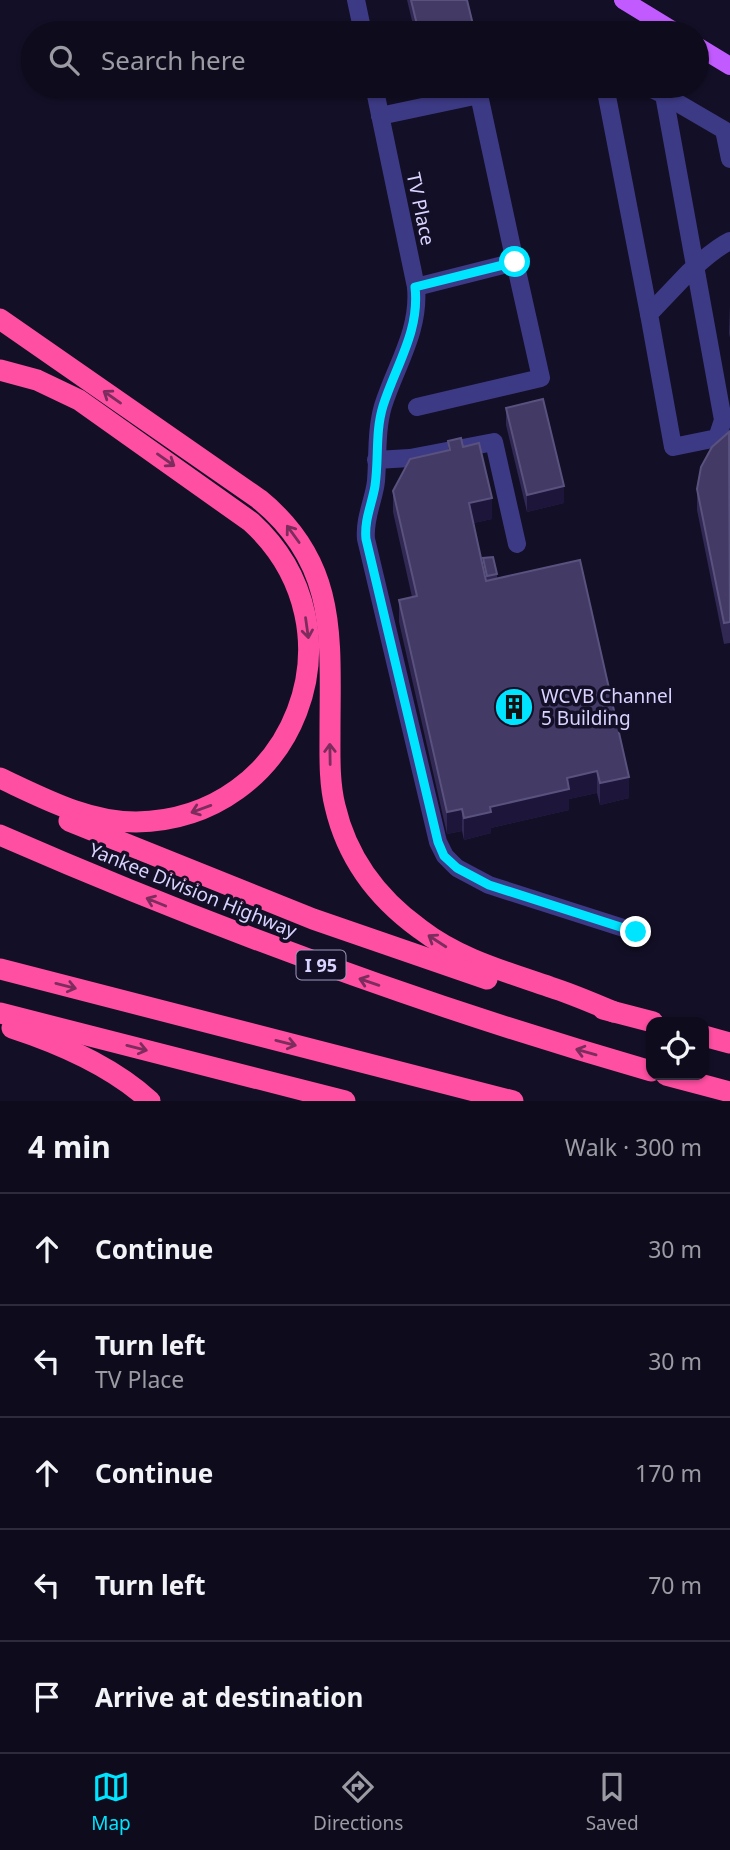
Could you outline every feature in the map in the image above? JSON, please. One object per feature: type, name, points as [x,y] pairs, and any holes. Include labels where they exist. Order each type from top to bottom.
[{"type":"highway","points":[[0,319],[259,499],[283,521],[297,540],[317,578],[328,619],[330,753],[335,806],[352,854],[380,895],[420,930],[459,954],[614,1012]]},
{"type":"highway","points":[[0,370],[37,380],[79,400],[251,522],[274,547],[292,576],[304,610],[309,644],[300,703],[284,738],[252,779],[227,798],[212,805],[159,820],[112,820],[67,808],[0,778]]},
{"type":"highway","points":[[0,789],[127,846],[337,928],[548,998],[646,1020]]},
{"type":"highway","name":"Yankee Division Highway","points":[[0,835],[171,908],[316,964],[508,1028],[646,1069]]},
{"type":"highway","points":[[0,969],[513,1101]]},
{"type":"highway","points":[[0,1013],[345,1101]]},
{"type":"highway","points":[[0,1025],[89,1060],[119,1076],[150,1101]]},
{"type":"highway","points":[[709,1037],[730,1043]]},
{"type":"highway","points":[[685,1080],[730,1092]]},
{"type":"main road","points":[[623,0],[657,21]]},
{"type":"main road","points":[[709,53],[730,66]]},
{"type":"street","points":[[356,0],[360,21]]},
{"type":"street","name":"TV Place","points":[[376,98],[415,287],[417,309],[413,330],[379,422],[375,488],[366,521],[366,539],[441,849],[457,868],[489,885],[636,932]]},
{"type":"street","points":[[380,116],[465,98]]},
{"type":"street","points":[[417,407],[541,378],[480,98]]},
{"type":"street","points":[[607,98],[673,447],[718,438],[723,420],[665,98]]},
{"type":"street","points":[[669,98],[724,130],[730,159]]},
{"type":"street","points":[[649,314],[696,265],[730,241]]},
{"type":"street","points":[[415,287],[515,262]]},
{"type":"street","points":[[376,460],[410,458],[494,442],[517,544]]},
{"type":"building","points":[[411,0],[467,0],[472,21],[416,21]]},
{"type":"building","points":[[543,399],[564,486],[527,495],[506,408]]},
{"type":"building","points":[[729,432],[730,622],[724,623],[697,489],[701,467],[712,447]]},
{"type":"building","name":"WCVB Channel 5 Building","points":[[461,438],[463,447],[479,443],[492,498],[469,503],[486,581],[580,560],[629,777],[600,783],[597,771],[567,778],[569,789],[490,807],[491,812],[464,818],[462,809],[447,812],[399,600],[417,596],[393,491],[410,459],[450,450],[448,441]]},
{"type":"building","points":[[493,557],[497,574],[487,576],[483,558]]},
{"type":"place","name":"WCVB Channel 5 Building","points":[[514,707]]},
{"type":"route","points":[[515,262],[415,287],[417,309],[413,330],[379,422],[376,481],[366,521],[366,539],[438,842],[444,856],[466,874],[489,885],[636,932]]}]
